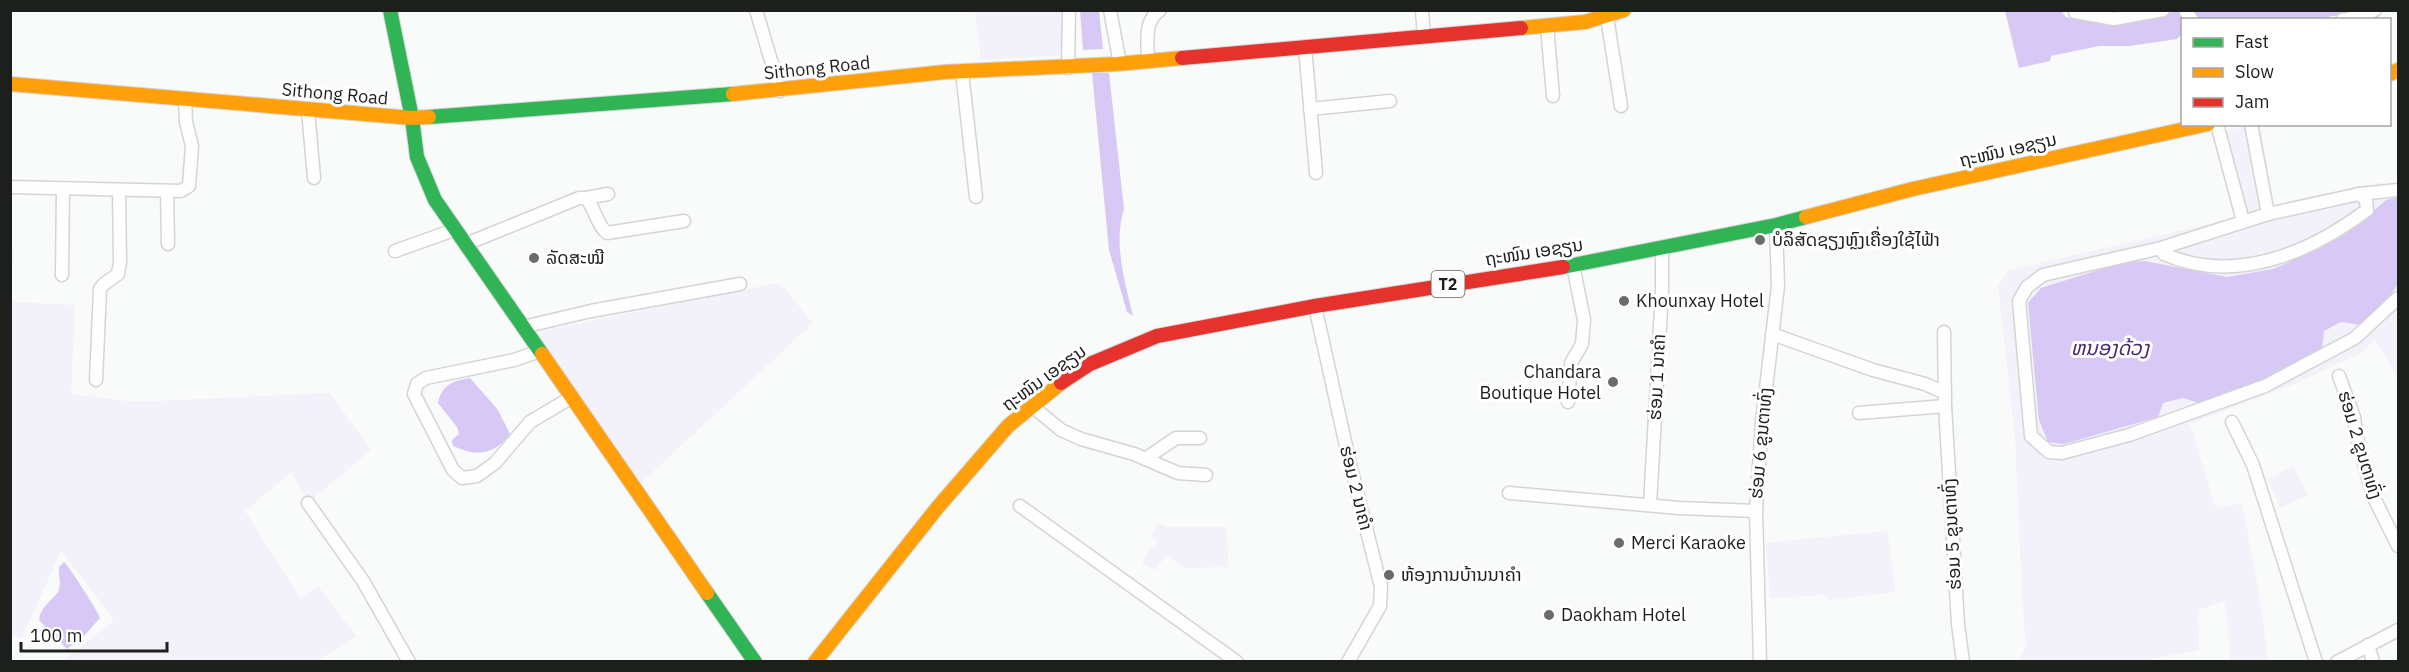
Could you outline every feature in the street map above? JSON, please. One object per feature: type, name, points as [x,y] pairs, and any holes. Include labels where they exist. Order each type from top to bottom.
[{"type":"main road","points":[[390,10],[412,118],[417,157],[425,180],[454,230],[466,244],[755,662]]},
{"type":"main road","name":"Sithong Road","points":[[10,84],[412,118],[780,91],[962,72],[1119,64],[1424,37],[1585,22],[1624,10]]},
{"type":"main road","name":"ຖະໜົນ ເອຊຽນ","points":[[814,662],[938,507],[1008,426],[1055,387],[1090,364],[1157,336],[1315,306],[1573,265],[1662,248],[1776,225],[1913,189],[2199,126]]},
{"type":"street","points":[[756,10],[780,91]]},
{"type":"street","points":[[1068,68],[1069,10]]},
{"type":"street","points":[[1110,10],[1119,64]]},
{"type":"street","points":[[1148,61],[1148,23],[1152,16],[1160,10]]},
{"type":"street","points":[[1422,10],[1424,37]]},
{"type":"street","points":[[2075,12],[2114,19],[2163,10]]},
{"type":"street","points":[[2353,18],[2374,10]]},
{"type":"street","points":[[1607,17],[1621,106]]},
{"type":"street","points":[[1547,26],[1553,96]]},
{"type":"street","points":[[1305,47],[1316,174]]},
{"type":"street","points":[[962,72],[976,197]]},
{"type":"street","points":[[10,187],[181,191],[189,186],[192,146],[186,122],[185,100]]},
{"type":"street","points":[[1311,109],[1390,101]]},
{"type":"street","points":[[308,110],[314,178]]},
{"type":"street","points":[[2218,126],[2243,221]]},
{"type":"street","points":[[2252,126],[2268,214]]},
{"type":"street","points":[[62,275],[63,189]]},
{"type":"street","points":[[96,380],[100,289],[118,274],[120,262],[119,190]]},
{"type":"street","points":[[2398,190],[2359,194],[2268,214],[2161,248],[2043,275],[2027,287],[2019,302],[2031,436],[2049,452],[2062,453],[2129,435],[2265,386],[2355,338],[2398,298]]},
{"type":"street","points":[[167,191],[168,244]]},
{"type":"street","points":[[466,244],[579,198],[608,194]]},
{"type":"street","points":[[2161,248],[2164,254],[2180,261],[2211,265],[2242,266],[2280,259],[2306,248],[2367,210],[2366,200],[2359,194]]},
{"type":"street","points":[[586,198],[601,227],[607,233],[684,221]]},
{"type":"street","name":"ຮ່ອມ 6 ຂູນຕາທົ່ງ","points":[[1760,662],[1756,511],[1762,422],[1778,286],[1776,225]]},
{"type":"street","points":[[395,251],[454,230]]},
{"type":"street","name":"ຮ່ອມ 1 ນາຄຳ","points":[[1650,505],[1662,291],[1662,248]]},
{"type":"street","points":[[1568,402],[1571,363],[1582,344],[1584,320],[1573,265]]},
{"type":"street","points":[[523,327],[591,311],[740,284]]},
{"type":"street","name":"ຮ່ອມ 2 ນາຄຳ","points":[[1315,306],[1350,464],[1381,587],[1380,606],[1376,616],[1348,662]]},
{"type":"street","name":"ຮ່ອມ 5 ຂູນຕາທົ່ງ","points":[[1944,332],[1945,406],[1958,624],[1963,662]]},
{"type":"street","points":[[1772,334],[1873,370],[1925,384],[1945,393]]},
{"type":"street","points":[[540,351],[514,360],[426,378],[417,384],[414,394],[453,470],[462,478],[477,476],[495,463],[531,422],[572,397]]},
{"type":"street","name":"ຮ່ອມ 2 ຂູນຕາທົ່ງ","points":[[2338,376],[2354,417],[2356,433],[2372,491],[2398,546]]},
{"type":"street","points":[[1032,406],[1071,435],[1145,459],[1178,473],[1206,475]]},
{"type":"street","points":[[1859,413],[1945,406]]},
{"type":"street","points":[[2232,422],[2253,465],[2316,662]]},
{"type":"street","points":[[1145,459],[1176,438],[1200,438]]},
{"type":"street","points":[[1509,493],[1756,511]]},
{"type":"street","points":[[308,503],[363,581],[408,661]]},
{"type":"street","points":[[1020,506],[1237,662]]},
{"type":"street","points":[[2337,662],[2398,630]]},
{"type":"street","points":[[2368,645],[2373,662]]},
{"type":"shaded area","points":[[975,11],[1062,11],[1066,55],[981,60]]},
{"type":"shaded area","points":[[2246,126],[2260,126],[2274,208],[2380,183],[2398,183],[2398,377],[2374,340],[2361,353],[2292,385],[2190,424],[2216,509],[2242,503],[2258,586],[2268,661],[2231,661],[2225,601],[2198,610],[2199,650],[2140,661],[2019,661],[2026,647],[2015,437],[1998,286],[2009,270],[2236,218],[2215,134]]},
{"type":"shaded area","points":[[11,244],[13,244],[11,302]]},
{"type":"shaded area","points":[[777,283],[784,288],[813,323],[641,483],[537,336],[541,331]]},
{"type":"shaded area","points":[[11,302],[75,305],[71,394],[135,402],[330,393],[371,450],[308,503],[292,472],[245,511],[300,598],[318,586],[356,636],[317,661],[64,661],[114,620],[61,551],[22,638],[11,635]]},
{"type":"shaded area","points":[[2293,466],[2308,495],[2280,508],[2268,479]]},
{"type":"shaded area","points":[[1158,523],[1166,527],[1227,527],[1228,567],[1184,568],[1167,554],[1155,570],[1142,563],[1150,549],[1158,542],[1151,536]]},
{"type":"shaded area","points":[[1888,531],[1895,592],[1829,600],[1824,595],[1770,598],[1766,543]]},
{"type":"water","points":[[2195,10],[2363,11],[2323,18],[2197,18],[2191,12]]},
{"type":"water","points":[[1080,11],[1099,11],[1103,49],[1083,50]]},
{"type":"water","points":[[2005,11],[2061,11],[2066,17],[2113,25],[2174,12],[2181,12],[2186,18],[2181,18],[2181,34],[2177,39],[2130,46],[2099,46],[2051,56],[2050,61],[2019,68]]},
{"type":"water","points":[[1092,73],[1109,73],[1124,209],[1120,249],[1133,316],[1127,312],[1109,250]]},
{"type":"water","name":"ຫນອງດ້ວງ","points":[[2398,197],[2398,284],[2390,296],[2361,325],[2341,322],[2324,331],[2322,349],[2264,379],[2199,403],[2183,398],[2163,403],[2158,417],[2064,444],[2048,442],[2039,420],[2028,303],[2041,288],[2124,262],[2145,261],[2227,277],[2273,269],[2321,248],[2363,220],[2386,200]]},
{"type":"water","points":[[470,378],[498,410],[510,434],[498,446],[477,453],[453,446],[452,440],[459,434],[457,427],[438,403],[445,388],[458,380]]},
{"type":"water","points":[[64,562],[83,588],[100,618],[83,637],[67,649],[39,620],[44,608],[58,592],[59,567]]},
{"type":"traffic: fast","points":[[390,10],[412,118],[417,157],[435,200],[542,354]]},
{"type":"traffic: fast","points":[[429,117],[733,94]]},
{"type":"traffic: fast","points":[[1563,267],[1806,217]]},
{"type":"traffic: fast","points":[[707,593],[755,662]]},
{"type":"traffic: slow","points":[[1521,28],[1585,22],[1624,10]]},
{"type":"traffic: slow","points":[[733,94],[945,72],[1117,64],[1182,58]]},
{"type":"traffic: slow","points":[[2391,74],[2398,70]]},
{"type":"traffic: slow","points":[[10,84],[412,118],[429,117]]},
{"type":"traffic: slow","points":[[1806,217],[1913,189],[2199,126]]},
{"type":"traffic: slow","points":[[542,354],[707,593]]},
{"type":"traffic: slow","points":[[815,662],[938,507],[1008,426],[1061,383]]},
{"type":"traffic: jam","points":[[1182,58],[1521,28]]},
{"type":"traffic: jam","points":[[1061,383],[1090,364],[1157,336],[1315,306],[1563,267]]},
{"type":"place","name":"ບໍລິສັດຊຽງຫຼົງເຄື່ອງໃຊ້ໄຟ້າ","points":[[1760,240]]},
{"type":"place","name":"ລັດສະໝີ","points":[[534,258]]},
{"type":"place","name":"Khounxay Hotel","points":[[1624,301]]},
{"type":"place","name":"Chandara Boutique Hotel","points":[[1613,382]]},
{"type":"place","name":"Merci Karaoke","points":[[1619,543]]},
{"type":"place","name":"ຫ້ອງການບ້ານນາຄໍາ","points":[[1389,575]]},
{"type":"place","name":"Daokham Hotel","points":[[1549,615]]}]
